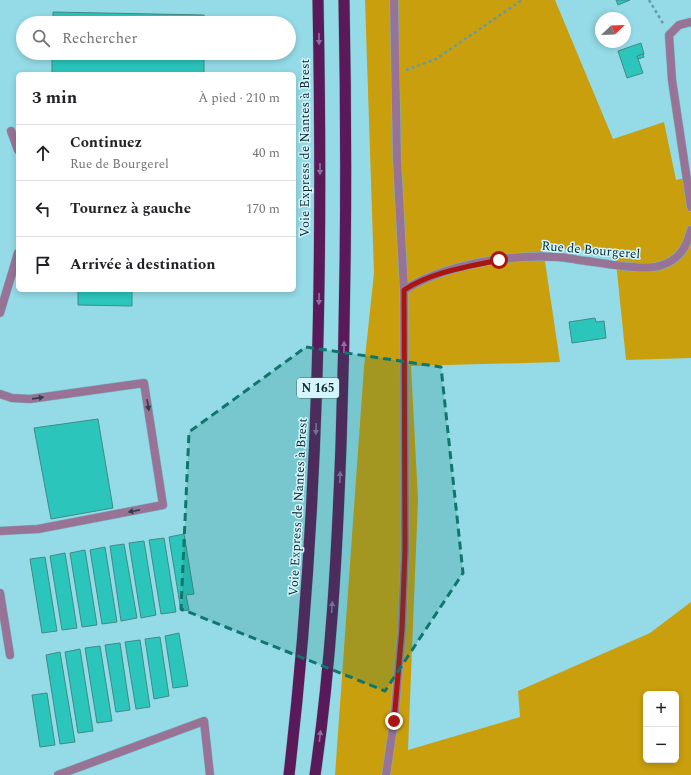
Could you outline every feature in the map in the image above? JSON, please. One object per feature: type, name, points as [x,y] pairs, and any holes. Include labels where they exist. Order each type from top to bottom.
[{"type":"highway","name":"Voie Express de Nantes à Brest","points":[[289,775],[307,603],[317,401],[320,116],[318,0]]},
{"type":"highway","name":"N 165","points":[[315,775],[332,608],[343,378],[346,200],[344,0]]},
{"type":"street","points":[[386,775],[394,721],[402,629],[405,550],[404,290],[394,0]]},
{"type":"street","points":[[691,22],[680,25],[669,34],[672,80],[691,207]]},
{"type":"street","points":[[11,131],[16,145]]},
{"type":"street","name":"Rue de Bourgerel","points":[[404,290],[421,280],[461,268],[499,260],[556,257],[637,267],[657,267],[673,261],[687,245],[691,230]]},
{"type":"street","points":[[0,313],[16,261]]},
{"type":"street","points":[[0,394],[12,398],[30,399],[144,383],[163,506],[38,529],[0,531]]},
{"type":"street","points":[[0,593],[10,655]]},
{"type":"street","points":[[58,775],[204,721],[210,775]]},
{"type":"path","points":[[396,72],[412,69],[436,59],[522,0]]},
{"type":"path","points":[[649,0],[669,34]]},
{"type":"highlighted area","points":[[306,347],[441,367],[463,573],[385,691],[181,609],[189,432]]},
{"type":"shaded area","points":[[365,0],[555,0],[613,139],[664,122],[676,180],[691,176],[691,358],[626,360],[615,252],[543,248],[560,362],[411,366],[418,499],[408,750],[520,717],[518,691],[650,633],[691,602],[691,775],[335,775],[364,367],[374,273]]},
{"type":"building","points":[[616,0],[630,0],[618,5]]},
{"type":"building","points":[[53,12],[204,15],[204,16],[53,16]]},
{"type":"building","points":[[641,43],[644,54],[637,56],[643,73],[627,78],[618,51],[631,48],[631,46]]},
{"type":"building","points":[[643,54],[644,57],[638,59],[637,56]]},
{"type":"building","points":[[52,60],[204,60],[204,72],[52,72]]},
{"type":"building","points":[[78,292],[132,292],[132,306],[78,305]]},
{"type":"building","points":[[595,318],[596,322],[604,321],[606,338],[572,343],[569,322]]},
{"type":"building","points":[[98,419],[113,508],[51,519],[34,428]]},
{"type":"building","points":[[184,534],[194,594],[186,595],[189,610],[181,611],[169,537]]},
{"type":"building","points":[[164,538],[176,612],[161,614],[149,540]]},
{"type":"building","points":[[144,541],[156,615],[141,618],[129,543]]},
{"type":"building","points":[[124,544],[137,618],[121,621],[110,546]]},
{"type":"building","points":[[105,547],[117,622],[102,624],[90,550]]},
{"type":"building","points":[[85,550],[97,625],[82,627],[70,553]]},
{"type":"building","points":[[65,553],[77,628],[62,630],[50,556]]},
{"type":"building","points":[[45,557],[57,631],[42,633],[30,559]]},
{"type":"building","points":[[179,633],[188,686],[173,688],[165,636]]},
{"type":"building","points":[[160,637],[169,696],[154,699],[145,639]]},
{"type":"building","points":[[140,640],[150,707],[136,709],[125,642]]},
{"type":"building","points":[[120,643],[130,710],[116,712],[105,645]]},
{"type":"building","points":[[100,646],[112,721],[97,723],[85,648]]},
{"type":"building","points":[[80,649],[93,731],[78,733],[65,652]]},
{"type":"building","points":[[60,652],[75,742],[60,744],[46,655]]},
{"type":"building","points":[[47,693],[55,745],[40,747],[32,695]]},
{"type":"route","points":[[394,721],[402,629],[405,550],[404,290],[421,280],[461,268],[499,260]]}]
